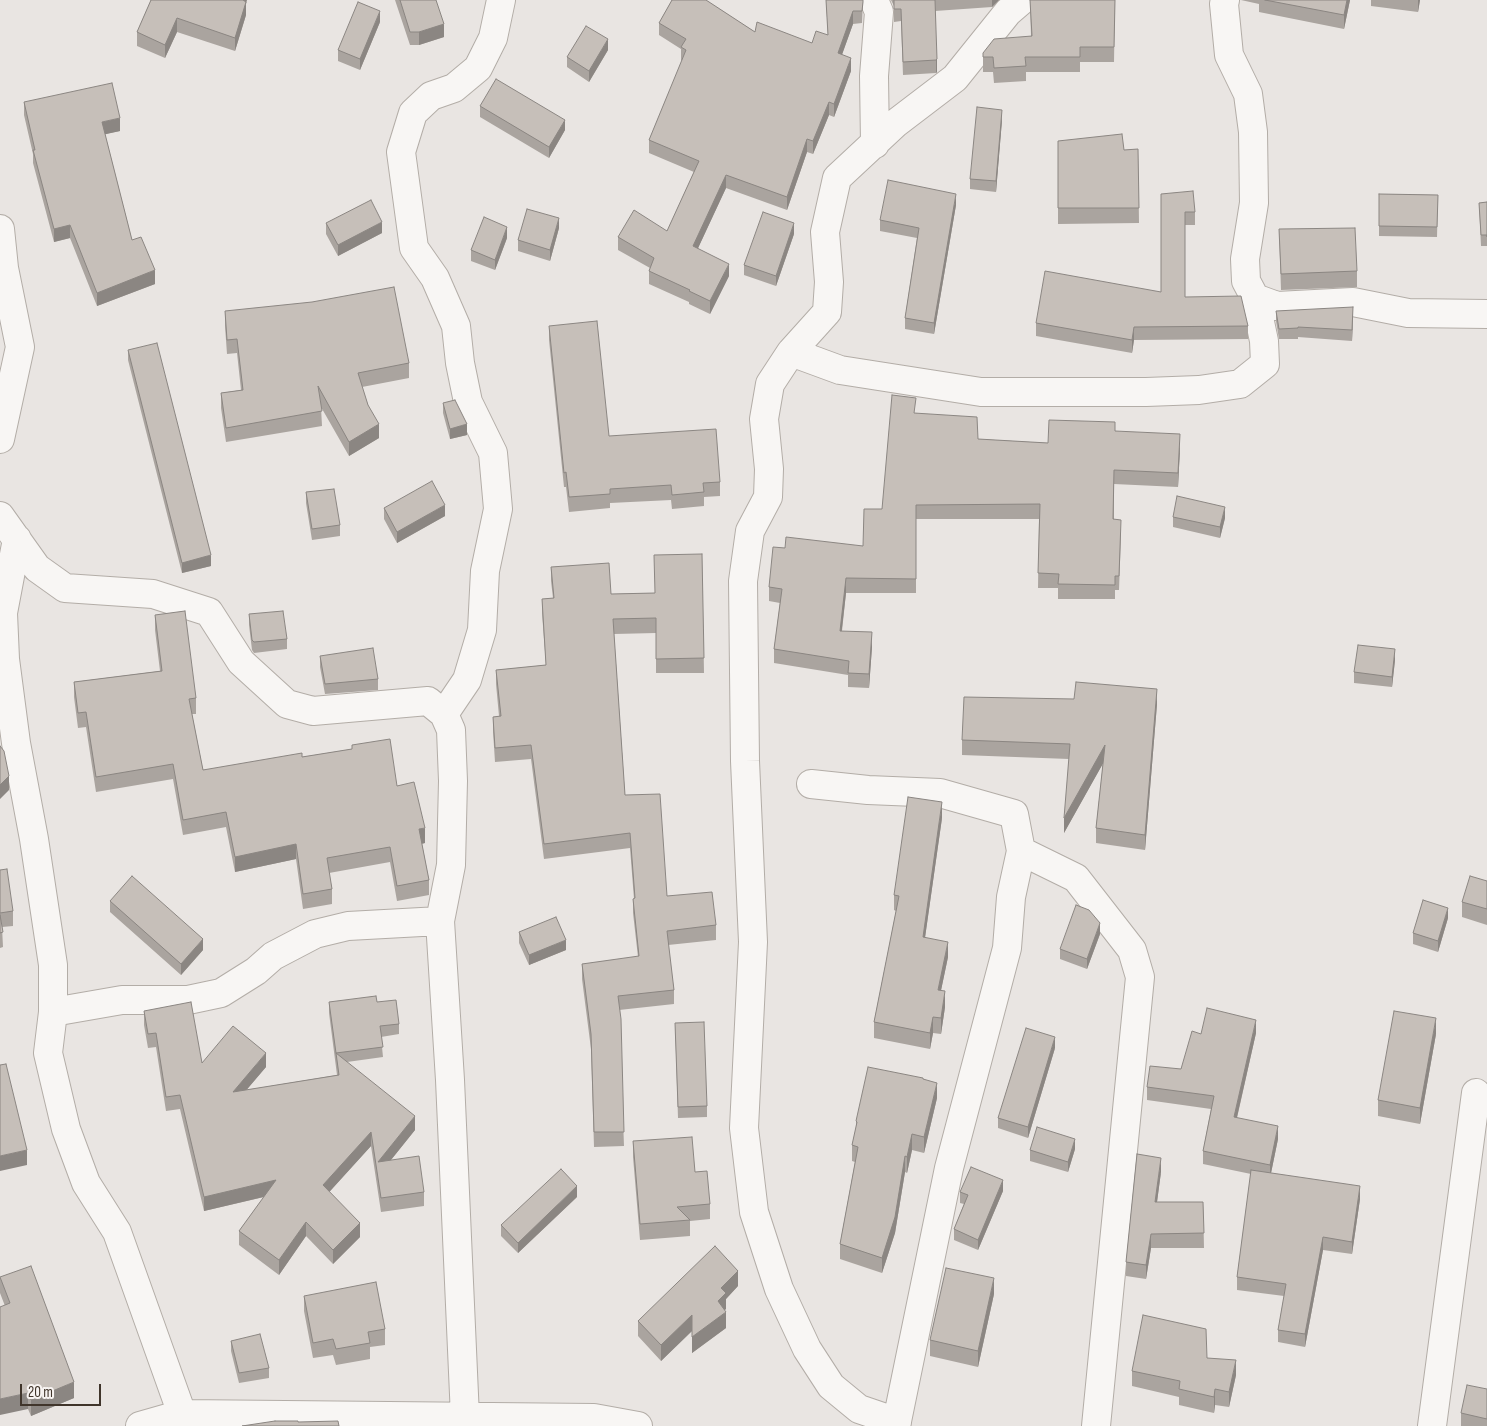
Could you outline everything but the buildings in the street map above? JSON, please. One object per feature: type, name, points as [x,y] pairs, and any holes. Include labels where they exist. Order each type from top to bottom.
[{"type":"street","points":[[444,714],[467,680],[482,630],[485,571],[498,509],[493,453],[468,402],[460,363],[456,326],[435,278],[414,248],[401,152],[413,113],[431,96],[454,88],[478,68],[493,38],[501,0]]},
{"type":"street","points":[[874,0],[879,12],[874,76],[875,144]]},
{"type":"street","points":[[811,784],[868,790],[940,793],[1014,814],[1021,851],[1011,897],[1007,948],[950,1168],[896,1424],[859,1409],[831,1386],[807,1349],[779,1289],[754,1212],[744,1128],[753,942],[745,761],[744,581],[750,531],[768,497],[769,468],[764,419],[770,384],[792,352],[827,312],[828,282],[825,232],[837,178],[896,123],[955,78],[1008,12],[1022,0]]},
{"type":"street","points":[[792,352],[840,370],[981,392],[1146,392],[1199,390],[1240,384],[1265,364],[1264,341],[1254,298],[1246,281],[1246,259],[1254,203],[1253,132],[1248,94],[1229,55],[1225,0]]},
{"type":"street","points":[[0,229],[4,268],[20,347],[0,439]]},
{"type":"street","points":[[1254,298],[1278,306],[1354,302],[1408,313],[1487,314]]},
{"type":"street","points":[[0,516],[37,568],[65,588],[153,594],[209,612],[240,662],[287,704],[312,711],[428,701],[444,714],[451,730],[451,865],[440,920],[450,1080],[465,1417]]},
{"type":"street","points":[[16,539],[3,613],[5,659],[16,742],[34,839],[53,965],[53,1012],[48,1053],[66,1129],[86,1183],[117,1232],[182,1414]]},
{"type":"street","points":[[1021,851],[1076,878],[1132,950],[1140,977],[1096,1426]]},
{"type":"street","points":[[53,1012],[122,1000],[188,1000],[222,993],[256,971],[273,956],[315,934],[348,926],[440,920]]},
{"type":"street","points":[[1432,1426],[1476,1093]]},
{"type":"street","points":[[140,1426],[182,1414],[465,1417],[594,1422],[638,1426]]}]
